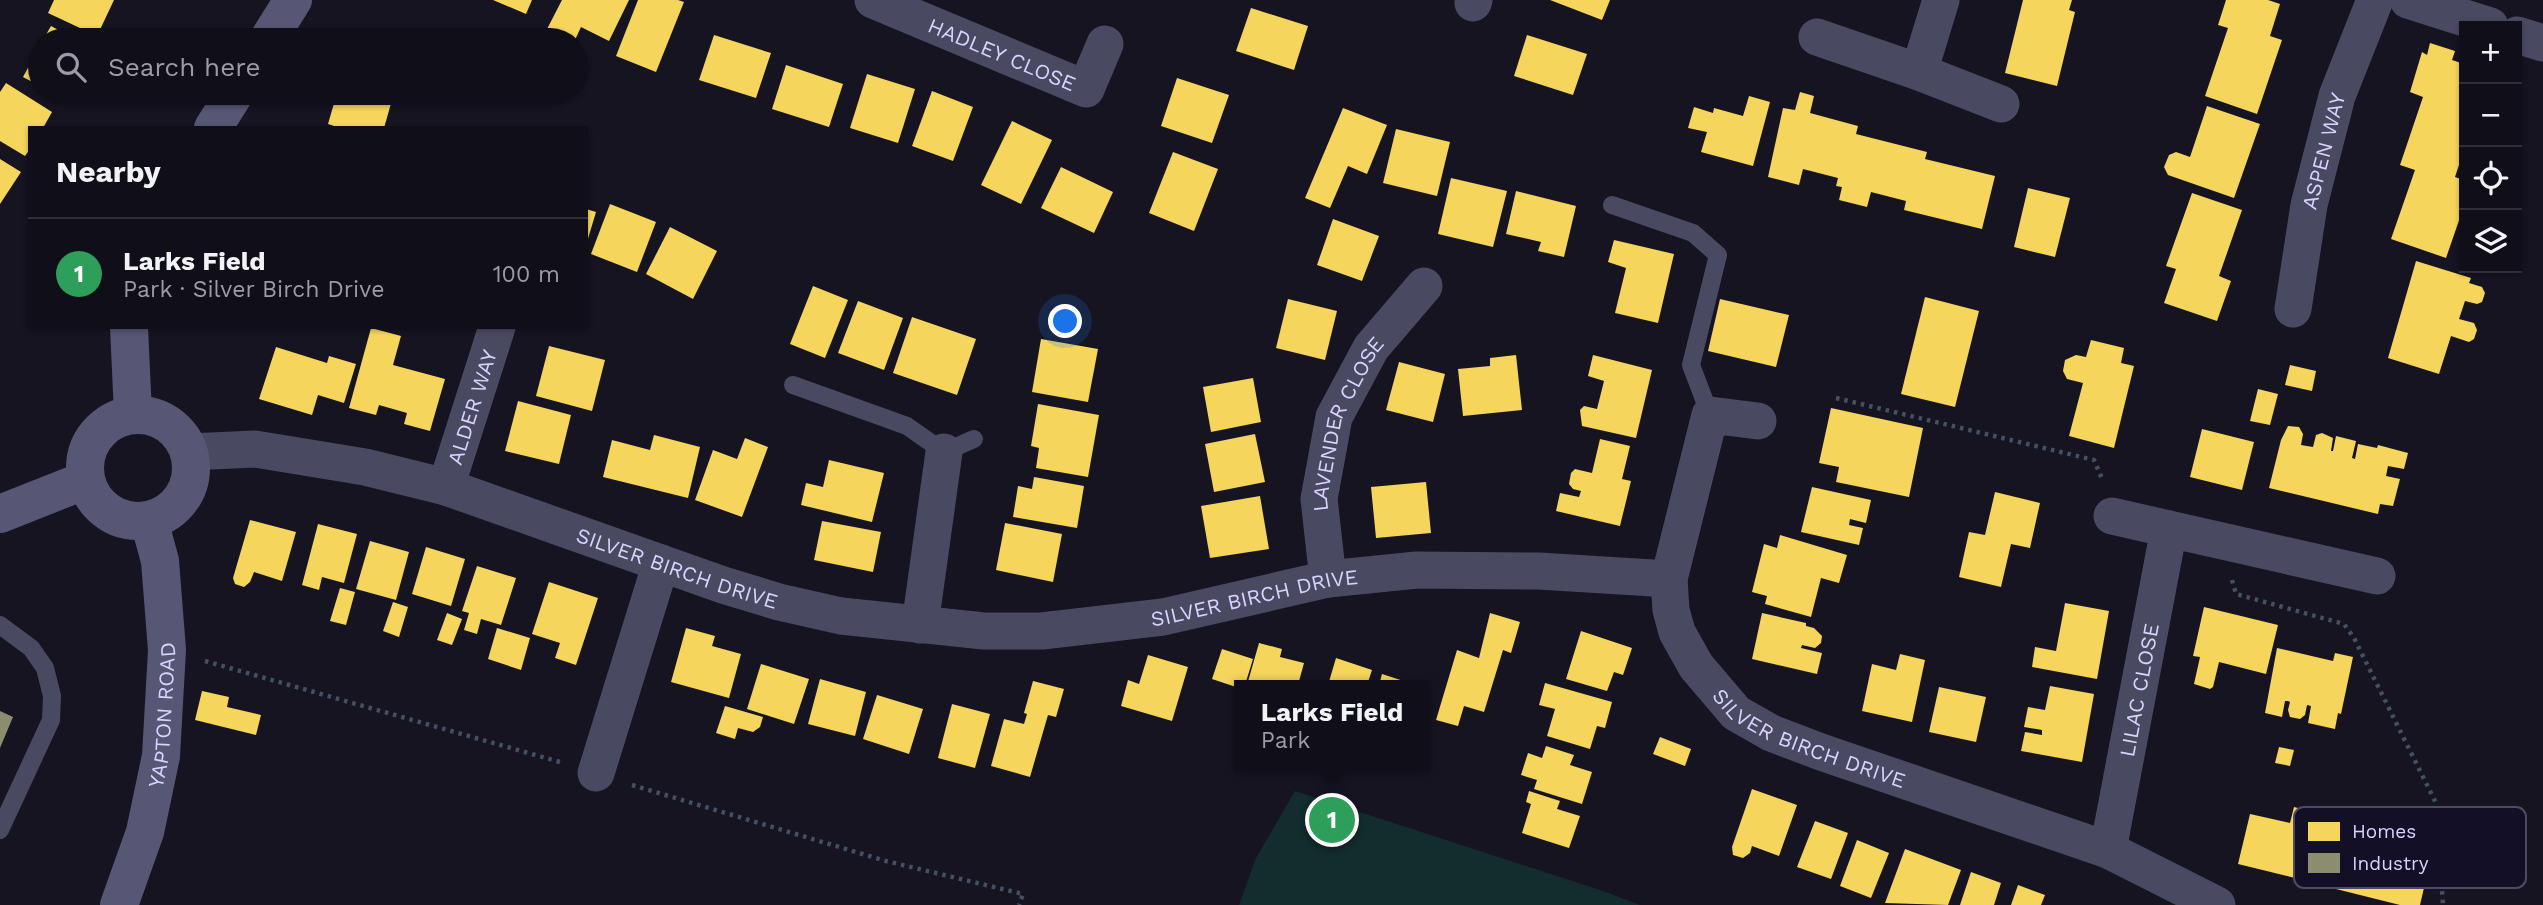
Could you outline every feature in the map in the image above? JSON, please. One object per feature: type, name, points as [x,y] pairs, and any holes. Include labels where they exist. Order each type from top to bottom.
[{"type":"main road","points":[[276,28],[293,0]]},
{"type":"main road","points":[[214,126],[227,105]]},
{"type":"main road","points":[[129,329],[133,414]]},
{"type":"main road","points":[[133,414],[152,416],[168,423],[181,436],[190,452],[192,470],[188,487],[179,502],[166,513],[149,520],[125,519],[103,508],[92,495],[86,480],[85,462],[90,445],[101,429],[116,419],[133,414]]},
{"type":"main road","points":[[0,514],[86,480]]},
{"type":"main road","name":"YAPTON ROAD","points":[[119,905],[145,832],[161,756],[167,650],[160,561],[149,520]]},
{"type":"street","name":"HADLEY CLOSE","points":[[873,0],[1086,89],[1105,44]]},
{"type":"street","points":[[1919,72],[1941,0]]},
{"type":"street","name":"ASPEN WAY","points":[[2293,309],[2309,205],[2337,96],[2375,0]]},
{"type":"street","points":[[2408,0],[2474,21]]},
{"type":"street","points":[[1817,37],[2001,104]]},
{"type":"street","points":[[2522,37],[2543,43]]},
{"type":"street","name":"LAVENDER CLOSE","points":[[1328,579],[1320,499],[1334,417],[1371,348],[1424,286]]},
{"type":"street","name":"ALDER WAY","points":[[446,487],[496,329]]},
{"type":"street","points":[[1669,579],[1710,415],[1758,421]]},
{"type":"street","points":[[920,625],[959,445]]},
{"type":"street","name":"SILVER BIRCH DRIVE","points":[[190,452],[255,449],[365,467],[446,487],[779,602],[842,616],[984,632],[1042,631],[1163,617],[1328,579],[1417,570],[1539,571],[1669,579],[1676,632],[1696,666],[1736,713],[1771,733],[1821,752],[2108,850],[2217,905]]},
{"type":"street","points":[[2112,516],[2377,576]]},
{"type":"street","name":"LILAC CLOSE","points":[[2108,850],[2169,529]]},
{"type":"street","points":[[596,772],[661,563]]},
{"type":"lane","points":[[1612,205],[1693,233],[1718,255],[1691,365],[1710,415]]},
{"type":"lane","points":[[793,385],[959,445]]},
{"type":"lane","points":[[0,625],[31,649],[45,668],[52,696],[51,720],[0,830]]},
{"type":"path","points":[[1836,398],[2094,460],[2110,497],[2112,516]]},
{"type":"path","points":[[2227,542],[2226,556],[2236,594],[2344,624],[2354,638],[2436,807]]},
{"type":"path","points":[[167,650],[596,772],[886,861],[1023,894],[1019,905]]},
{"type":"green space","points":[[1295,791],[1640,905],[1239,905],[1256,858]]},
{"type":"building: Homes","points":[[54,0],[114,0],[101,28],[80,28],[48,13]]},
{"type":"building: Homes","points":[[493,0],[532,0],[526,14]]},
{"type":"building: Homes","points":[[562,0],[629,0],[609,41],[588,30],[588,28],[548,28]]},
{"type":"building: Homes","points":[[638,0],[684,2],[656,72],[616,56]]},
{"type":"building: Homes","points":[[1550,0],[1610,0],[1602,20]]},
{"type":"building: Homes","points":[[2023,0],[2072,0],[2069,10],[2075,12],[2057,86],[2005,73]]},
{"type":"building: Homes","points":[[2226,0],[2268,0],[2280,4],[2270,36],[2282,40],[2257,114],[2205,96],[2228,28],[2218,25]]},
{"type":"building: Homes","points":[[1251,8],[1308,26],[1294,70],[1236,51]]},
{"type":"building: Homes","points":[[714,35],[771,53],[756,98],[699,80]]},
{"type":"building: Homes","points":[[1527,35],[1587,54],[1573,95],[1514,76]]},
{"type":"building: Homes","points":[[2430,43],[2455,51],[2452,60],[2459,62],[2459,165],[2455,177],[2459,178],[2459,220],[2446,258],[2391,239],[2415,170],[2400,165],[2423,97],[2410,92],[2422,52],[2427,55]]},
{"type":"building: Homes","points":[[786,65],[843,84],[829,127],[772,109]]},
{"type":"building: Homes","points":[[867,74],[915,89],[898,143],[850,128]]},
{"type":"building: Homes","points":[[1177,78],[1229,95],[1212,143],[1161,126]]},
{"type":"building: Homes","points":[[6,83],[28,97],[28,105],[41,105],[52,112],[44,126],[28,126],[28,152],[25,156],[0,141],[0,92]]},
{"type":"building: Homes","points":[[932,91],[973,107],[953,161],[912,146]]},
{"type":"building: Homes","points":[[1800,92],[1814,96],[1810,113],[1858,126],[1856,134],[1927,152],[1925,159],[1995,176],[1982,229],[1904,210],[1906,201],[1871,192],[1867,207],[1839,200],[1842,187],[1836,186],[1838,178],[1803,169],[1799,185],[1768,177],[1783,108],[1795,110]]},
{"type":"building: Homes","points":[[1749,96],[1770,102],[1753,166],[1701,152],[1707,132],[1688,128],[1694,107],[1713,113],[1714,108],[1743,116]]},
{"type":"building: Homes","points":[[334,105],[391,105],[385,126],[328,124]]},
{"type":"building: Homes","points":[[2207,106],[2260,124],[2234,198],[2168,175],[2164,167],[2169,155],[2176,152],[2190,157]]},
{"type":"building: Homes","points":[[1343,108],[1387,125],[1367,174],[1348,166],[1330,208],[1305,198]]},
{"type":"building: Homes","points":[[1012,121],[1052,140],[1021,204],[981,185]]},
{"type":"building: Homes","points":[[1396,129],[1450,142],[1437,196],[1383,183]]},
{"type":"building: Homes","points":[[1173,152],[1218,169],[1194,231],[1149,213]]},
{"type":"building: Homes","points":[[0,159],[21,172],[0,204]]},
{"type":"building: Homes","points":[[1061,167],[1113,192],[1094,233],[1041,208]]},
{"type":"building: Homes","points":[[1451,178],[1507,191],[1493,247],[1438,234]]},
{"type":"building: Homes","points":[[2028,188],[2070,198],[2055,257],[2014,247]]},
{"type":"building: Homes","points":[[1516,191],[1576,206],[1564,257],[1538,251],[1541,242],[1506,234]]},
{"type":"building: Homes","points":[[2192,193],[2242,210],[2219,276],[2231,281],[2217,321],[2164,303],[2176,269],[2166,266]]},
{"type":"building: Homes","points":[[610,204],[656,222],[637,272],[591,254]]},
{"type":"building: Homes","points":[[588,210],[596,212],[588,239]]},
{"type":"building: Homes","points":[[1333,219],[1379,236],[1362,281],[1317,265]]},
{"type":"building: Homes","points":[[670,227],[717,251],[693,299],[646,274]]},
{"type":"building: Homes","points":[[1614,240],[1674,254],[1658,323],[1615,313],[1626,268],[1608,262]]},
{"type":"building: Homes","points":[[2416,261],[2471,278],[2469,283],[2482,287],[2485,293],[2482,302],[2477,304],[2465,301],[2459,319],[2474,323],[2477,330],[2474,339],[2469,342],[2451,336],[2439,374],[2388,358]]},
{"type":"building: Homes","points":[[813,286],[848,300],[825,358],[790,344]]},
{"type":"building: Homes","points":[[1925,297],[1979,311],[1955,407],[1901,394]]},
{"type":"building: Homes","points":[[1288,299],[1337,311],[1325,360],[1276,348]]},
{"type":"building: Homes","points":[[1720,299],[1789,315],[1776,367],[1708,351]]},
{"type":"building: Homes","points":[[858,301],[903,318],[884,370],[838,353]]},
{"type":"building: Homes","points":[[912,317],[976,339],[957,395],[893,373]]},
{"type":"building: Homes","points":[[371,329],[401,336],[393,365],[445,379],[430,431],[404,424],[407,413],[379,405],[376,415],[349,408]]},
{"type":"building: Homes","points":[[1041,339],[1098,349],[1088,402],[1032,392]]},
{"type":"building: Homes","points":[[2091,340],[2124,348],[2121,363],[2134,366],[2114,448],[2069,436],[2083,383],[2067,379],[2063,371],[2065,360],[2076,355],[2086,357]]},
{"type":"building: Homes","points":[[549,346],[605,360],[592,411],[536,396]]},
{"type":"building: Homes","points":[[276,347],[327,363],[329,356],[356,364],[344,403],[318,395],[312,415],[259,399]]},
{"type":"building: Homes","points":[[1516,355],[1522,410],[1463,416],[1458,369],[1490,366],[1490,358]]},
{"type":"building: Homes","points":[[1593,355],[1652,370],[1636,438],[1582,426],[1580,410],[1584,406],[1597,409],[1604,381],[1588,376]]},
{"type":"building: Homes","points":[[1399,362],[1445,374],[1433,422],[1386,410]]},
{"type":"building: Homes","points":[[2290,365],[2316,371],[2312,391],[2285,385]]},
{"type":"building: Homes","points":[[1253,378],[1261,422],[1211,432],[1203,387]]},
{"type":"building: Homes","points":[[2258,389],[2278,394],[2270,425],[2250,421]]},
{"type":"building: Homes","points":[[518,401],[571,415],[559,464],[505,451]]},
{"type":"building: Homes","points":[[1038,404],[1099,415],[1088,477],[1036,468],[1039,448],[1031,446]]},
{"type":"building: Homes","points":[[1831,408],[1923,428],[1909,497],[1836,482],[1839,467],[1819,463]]},
{"type":"building: Homes","points":[[2288,426],[2299,427],[2303,434],[2301,445],[2313,447],[2316,435],[2322,433],[2333,438],[2331,451],[2336,436],[2356,441],[2352,458],[2355,459],[2358,444],[2377,448],[2378,445],[2408,453],[2404,469],[2388,466],[2386,476],[2400,479],[2393,506],[2380,504],[2378,514],[2269,488],[2281,440]]},
{"type":"building: Homes","points":[[2202,429],[2254,442],[2242,490],[2190,477]]},
{"type":"building: Homes","points":[[1255,434],[1265,482],[1214,492],[1205,444]]},
{"type":"building: Homes","points":[[654,435],[700,447],[688,498],[603,477],[612,440],[650,450]]},
{"type":"building: Homes","points":[[745,438],[768,447],[742,517],[695,500],[713,450],[737,459]]},
{"type":"building: Homes","points":[[1600,439],[1630,446],[1622,479],[1631,481],[1620,526],[1556,511],[1560,493],[1579,497],[1581,491],[1573,489],[1569,484],[1571,473],[1575,469],[1592,473]]},
{"type":"building: Homes","points":[[829,460],[884,473],[872,522],[801,505],[806,483],[823,487]]},
{"type":"building: Homes","points":[[1034,477],[1084,486],[1077,528],[1013,517],[1018,486],[1032,489]]},
{"type":"building: Homes","points":[[1426,482],[1431,533],[1376,538],[1371,487]]},
{"type":"building: Homes","points":[[1812,487],[1871,500],[1866,523],[1850,519],[1849,525],[1863,528],[1859,545],[1801,532]]},
{"type":"building: Homes","points":[[1995,492],[2040,503],[2030,548],[2011,544],[2001,587],[1959,577],[1969,532],[1985,535]]},
{"type":"building: Homes","points":[[1260,496],[1269,549],[1210,558],[1201,506]]},
{"type":"building: Homes","points":[[250,520],[296,532],[282,581],[254,572],[250,582],[244,587],[235,584],[233,578]]},
{"type":"building: Homes","points":[[822,521],[881,532],[873,572],[814,560]]},
{"type":"building: Homes","points":[[1005,523],[1062,534],[1053,582],[996,570]]},
{"type":"building: Homes","points":[[318,524],[357,534],[344,583],[322,577],[319,590],[302,585]]},
{"type":"building: Homes","points":[[1780,535],[1847,555],[1839,583],[1821,578],[1811,617],[1765,604],[1767,596],[1752,592],[1764,544],[1777,548]]},
{"type":"building: Homes","points":[[370,541],[409,552],[396,600],[356,589]]},
{"type":"building: Homes","points":[[426,547],[465,559],[451,606],[412,594]]},
{"type":"building: Homes","points":[[477,566],[516,578],[501,625],[481,619],[477,634],[464,630],[469,613],[462,611]]},
{"type":"building: Homes","points":[[549,582],[598,598],[576,665],[555,658],[560,643],[532,634]]},
{"type":"building: Homes","points":[[340,588],[355,592],[346,625],[330,621]]},
{"type":"building: Homes","points":[[393,602],[408,607],[399,637],[383,631]]},
{"type":"building: Homes","points":[[2065,603],[2109,611],[2097,679],[2032,667],[2035,647],[2056,651]]},
{"type":"building: Homes","points":[[2204,607],[2278,625],[2266,674],[2219,662],[2213,687],[2210,689],[2194,684],[2200,657],[2193,656]]},
{"type":"building: Homes","points":[[447,613],[462,619],[452,645],[437,640]]},
{"type":"building: Homes","points":[[1490,613],[1520,622],[1511,653],[1503,650],[1484,712],[1464,706],[1458,726],[1436,720],[1457,650],[1479,658]]},
{"type":"building: Homes","points":[[1762,613],[1806,623],[1806,626],[1814,628],[1822,636],[1821,643],[1815,648],[1802,645],[1801,648],[1822,653],[1817,674],[1752,659]]},
{"type":"building: Homes","points":[[497,628],[530,638],[521,670],[488,659]]},
{"type":"building: Homes","points":[[686,628],[715,636],[712,646],[741,654],[729,698],[671,682]]},
{"type":"building: Homes","points":[[1581,631],[1632,648],[1623,675],[1614,672],[1607,691],[1566,679]]},
{"type":"building: Homes","points":[[1259,643],[1282,649],[1280,657],[1304,663],[1299,680],[1248,680]]},
{"type":"building: Homes","points":[[2277,648],[2333,661],[2335,653],[2353,657],[2341,714],[2338,713],[2335,729],[2308,723],[2311,706],[2307,705],[2305,715],[2300,719],[2290,717],[2288,701],[2285,701],[2282,717],[2265,713]]},
{"type":"building: Homes","points":[[1222,649],[1253,659],[1247,680],[1234,680],[1234,686],[1212,679]]},
{"type":"building: Homes","points":[[1900,654],[1925,660],[1912,722],[1862,711],[1872,664],[1896,670]]},
{"type":"building: Homes","points":[[1148,655],[1188,667],[1172,721],[1121,706],[1128,680],[1139,684]]},
{"type":"building: Homes","points":[[1336,658],[1372,670],[1369,680],[1329,680]]},
{"type":"building: Homes","points":[[761,664],[809,679],[794,724],[747,709]]},
{"type":"building: Homes","points":[[1382,674],[1401,680],[1380,680]]},
{"type":"building: Homes","points":[[820,679],[866,692],[855,736],[808,724]]},
{"type":"building: Homes","points":[[1033,681],[1064,689],[1056,717],[1048,715],[1030,777],[991,766],[1004,719],[1024,724],[1027,714],[1024,713]]},
{"type":"building: Homes","points":[[1545,683],[1612,702],[1605,728],[1597,726],[1590,749],[1547,736],[1555,709],[1539,705]]},
{"type":"building: Homes","points":[[2050,686],[2094,694],[2082,762],[2021,751],[2025,732],[2042,735],[2042,730],[2024,727],[2028,707],[2045,710]]},
{"type":"building: Homes","points":[[1939,687],[1986,697],[1976,742],[1929,732]]},
{"type":"building: Homes","points":[[202,691],[229,697],[227,707],[261,715],[256,735],[195,720]]},
{"type":"building: Homes","points":[[877,695],[923,709],[909,754],[863,739]]},
{"type":"building: Homes","points":[[952,704],[990,714],[975,768],[938,758]]},
{"type":"building: Homes","points":[[725,706],[763,717],[760,727],[753,732],[738,728],[735,739],[716,733]]},
{"type":"building: Homes","points":[[1660,737],[1691,749],[1685,766],[1653,754]]},
{"type":"building: Homes","points":[[1546,746],[1574,755],[1570,765],[1592,772],[1582,804],[1534,789],[1537,780],[1521,775],[1528,753],[1542,758]]},
{"type":"building: Homes","points":[[2279,747],[2294,750],[2290,766],[2275,763]]},
{"type":"building: Homes","points":[[1752,789],[1797,805],[1779,856],[1752,846],[1750,853],[1743,858],[1733,855],[1732,847]]},
{"type":"building: Homes","points":[[1529,791],[1560,801],[1557,809],[1580,816],[1569,848],[1522,833],[1531,804],[1526,802]]},
{"type":"building: Homes","points":[[2294,807],[2294,878],[2238,864],[2250,814],[2290,823]]},
{"type":"building: Homes","points":[[1815,821],[1848,833],[1831,879],[1797,867]]},
{"type":"building: Homes","points":[[1857,840],[1889,853],[1871,898],[1840,886]]},
{"type":"building: Homes","points":[[1905,849],[1961,870],[1948,905],[1885,903]]},
{"type":"building: Homes","points":[[1971,872],[2001,883],[1994,905],[1960,905]]},
{"type":"building: Homes","points":[[2018,885],[2045,895],[2041,905],[2011,905]]},
{"type":"building: Homes","points":[[2332,888],[2424,888],[2420,905],[2400,905]]},
{"type":"building: Industry","points":[[0,711],[13,717],[0,748]]},
{"type":"place","name":"Larks Field","points":[[1332,820]]}]
